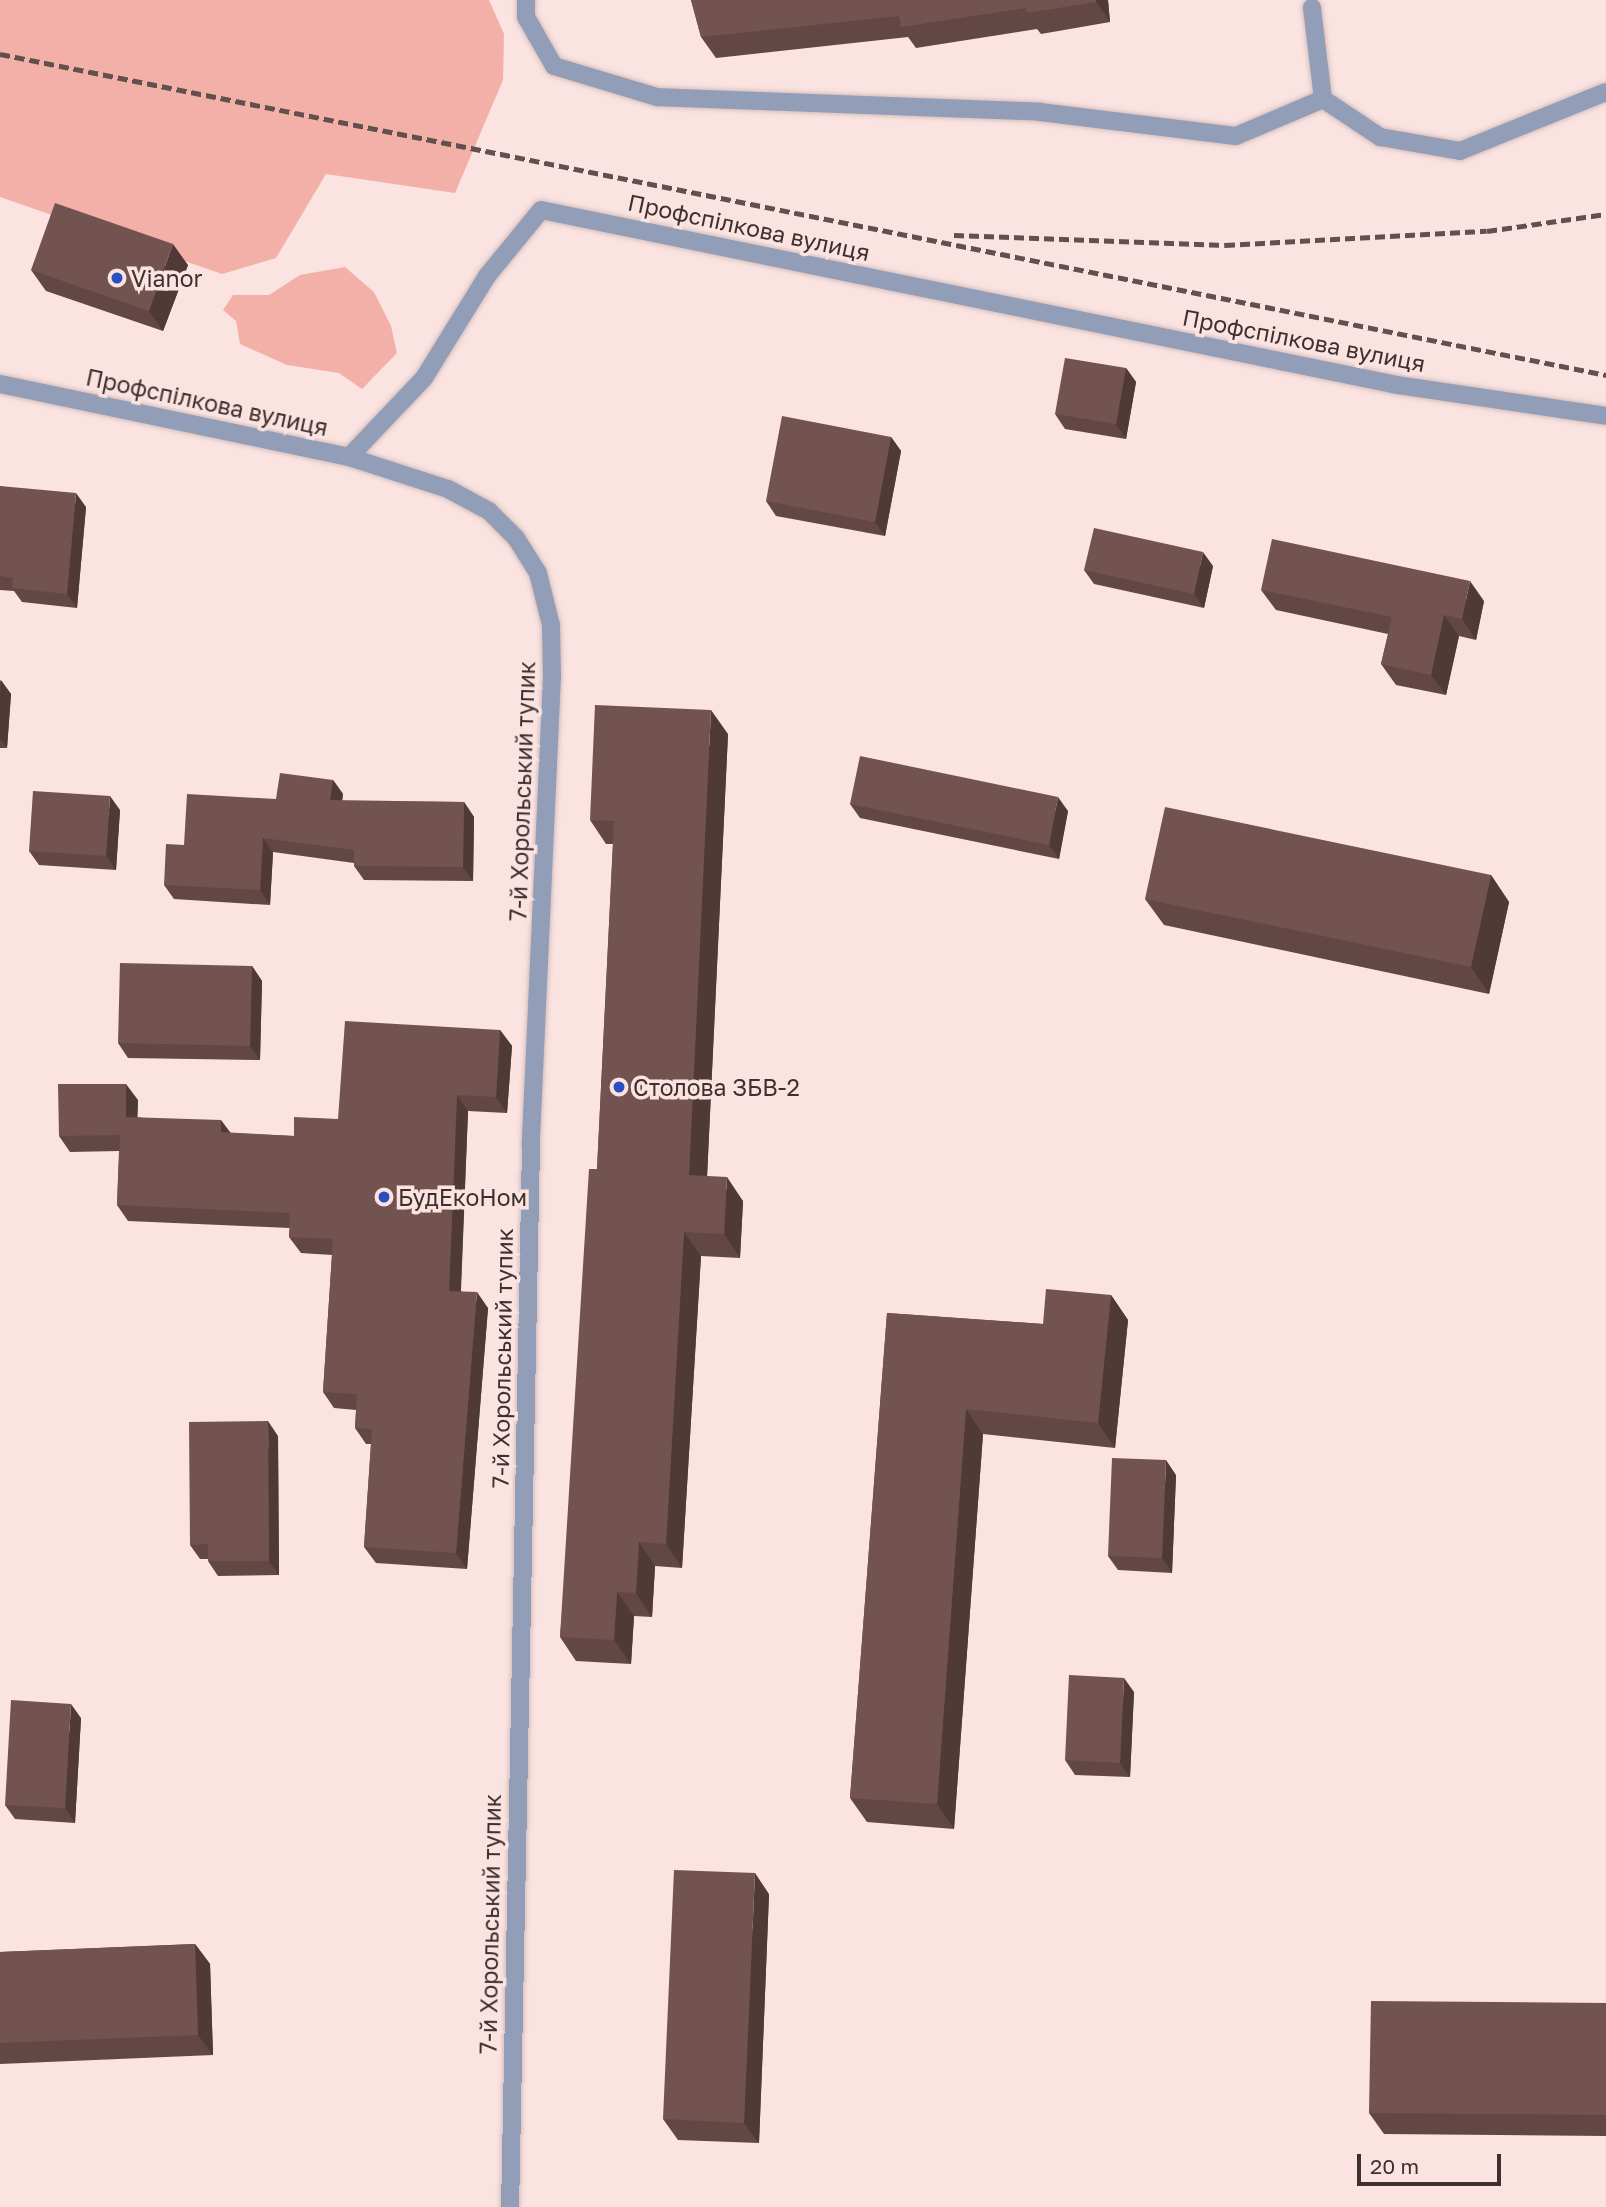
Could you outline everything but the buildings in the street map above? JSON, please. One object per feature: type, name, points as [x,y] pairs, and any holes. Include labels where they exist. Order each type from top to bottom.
[{"type":"street","points":[[526,0],[526,17],[554,66],[657,97],[1040,112],[1236,136],[1323,99]]},
{"type":"street","points":[[1312,8],[1323,99],[1380,137],[1460,151],[1606,92]]},
{"type":"street","name":"Профспілкова вулиця","points":[[0,384],[349,457],[424,378],[487,276],[541,210],[1397,384],[1606,416]]},
{"type":"street","name":"7-й Хорольський тупик","points":[[349,457],[448,489],[489,510],[516,538],[538,573],[551,625],[552,676],[531,1146],[510,2207]]},
{"type":"shaded area","points":[[0,0],[489,0],[504,34],[503,80],[455,193],[326,174],[276,258],[222,274],[0,197]]},
{"type":"shaded area","points":[[345,267],[374,292],[391,326],[397,353],[362,389],[339,373],[287,365],[240,344],[236,321],[223,310],[233,295],[269,295],[300,275]]},
{"type":"railway","points":[[0,54],[1606,375]]},
{"type":"railway","points":[[954,235],[1225,245],[1487,231],[1606,214]]},
{"type":"place","name":"Vianor","points":[[117,278]]},
{"type":"place","name":"Столова ЗБВ-2","points":[[619,1087]]},
{"type":"place","name":"БудЕкоНом","points":[[384,1197]]}]
